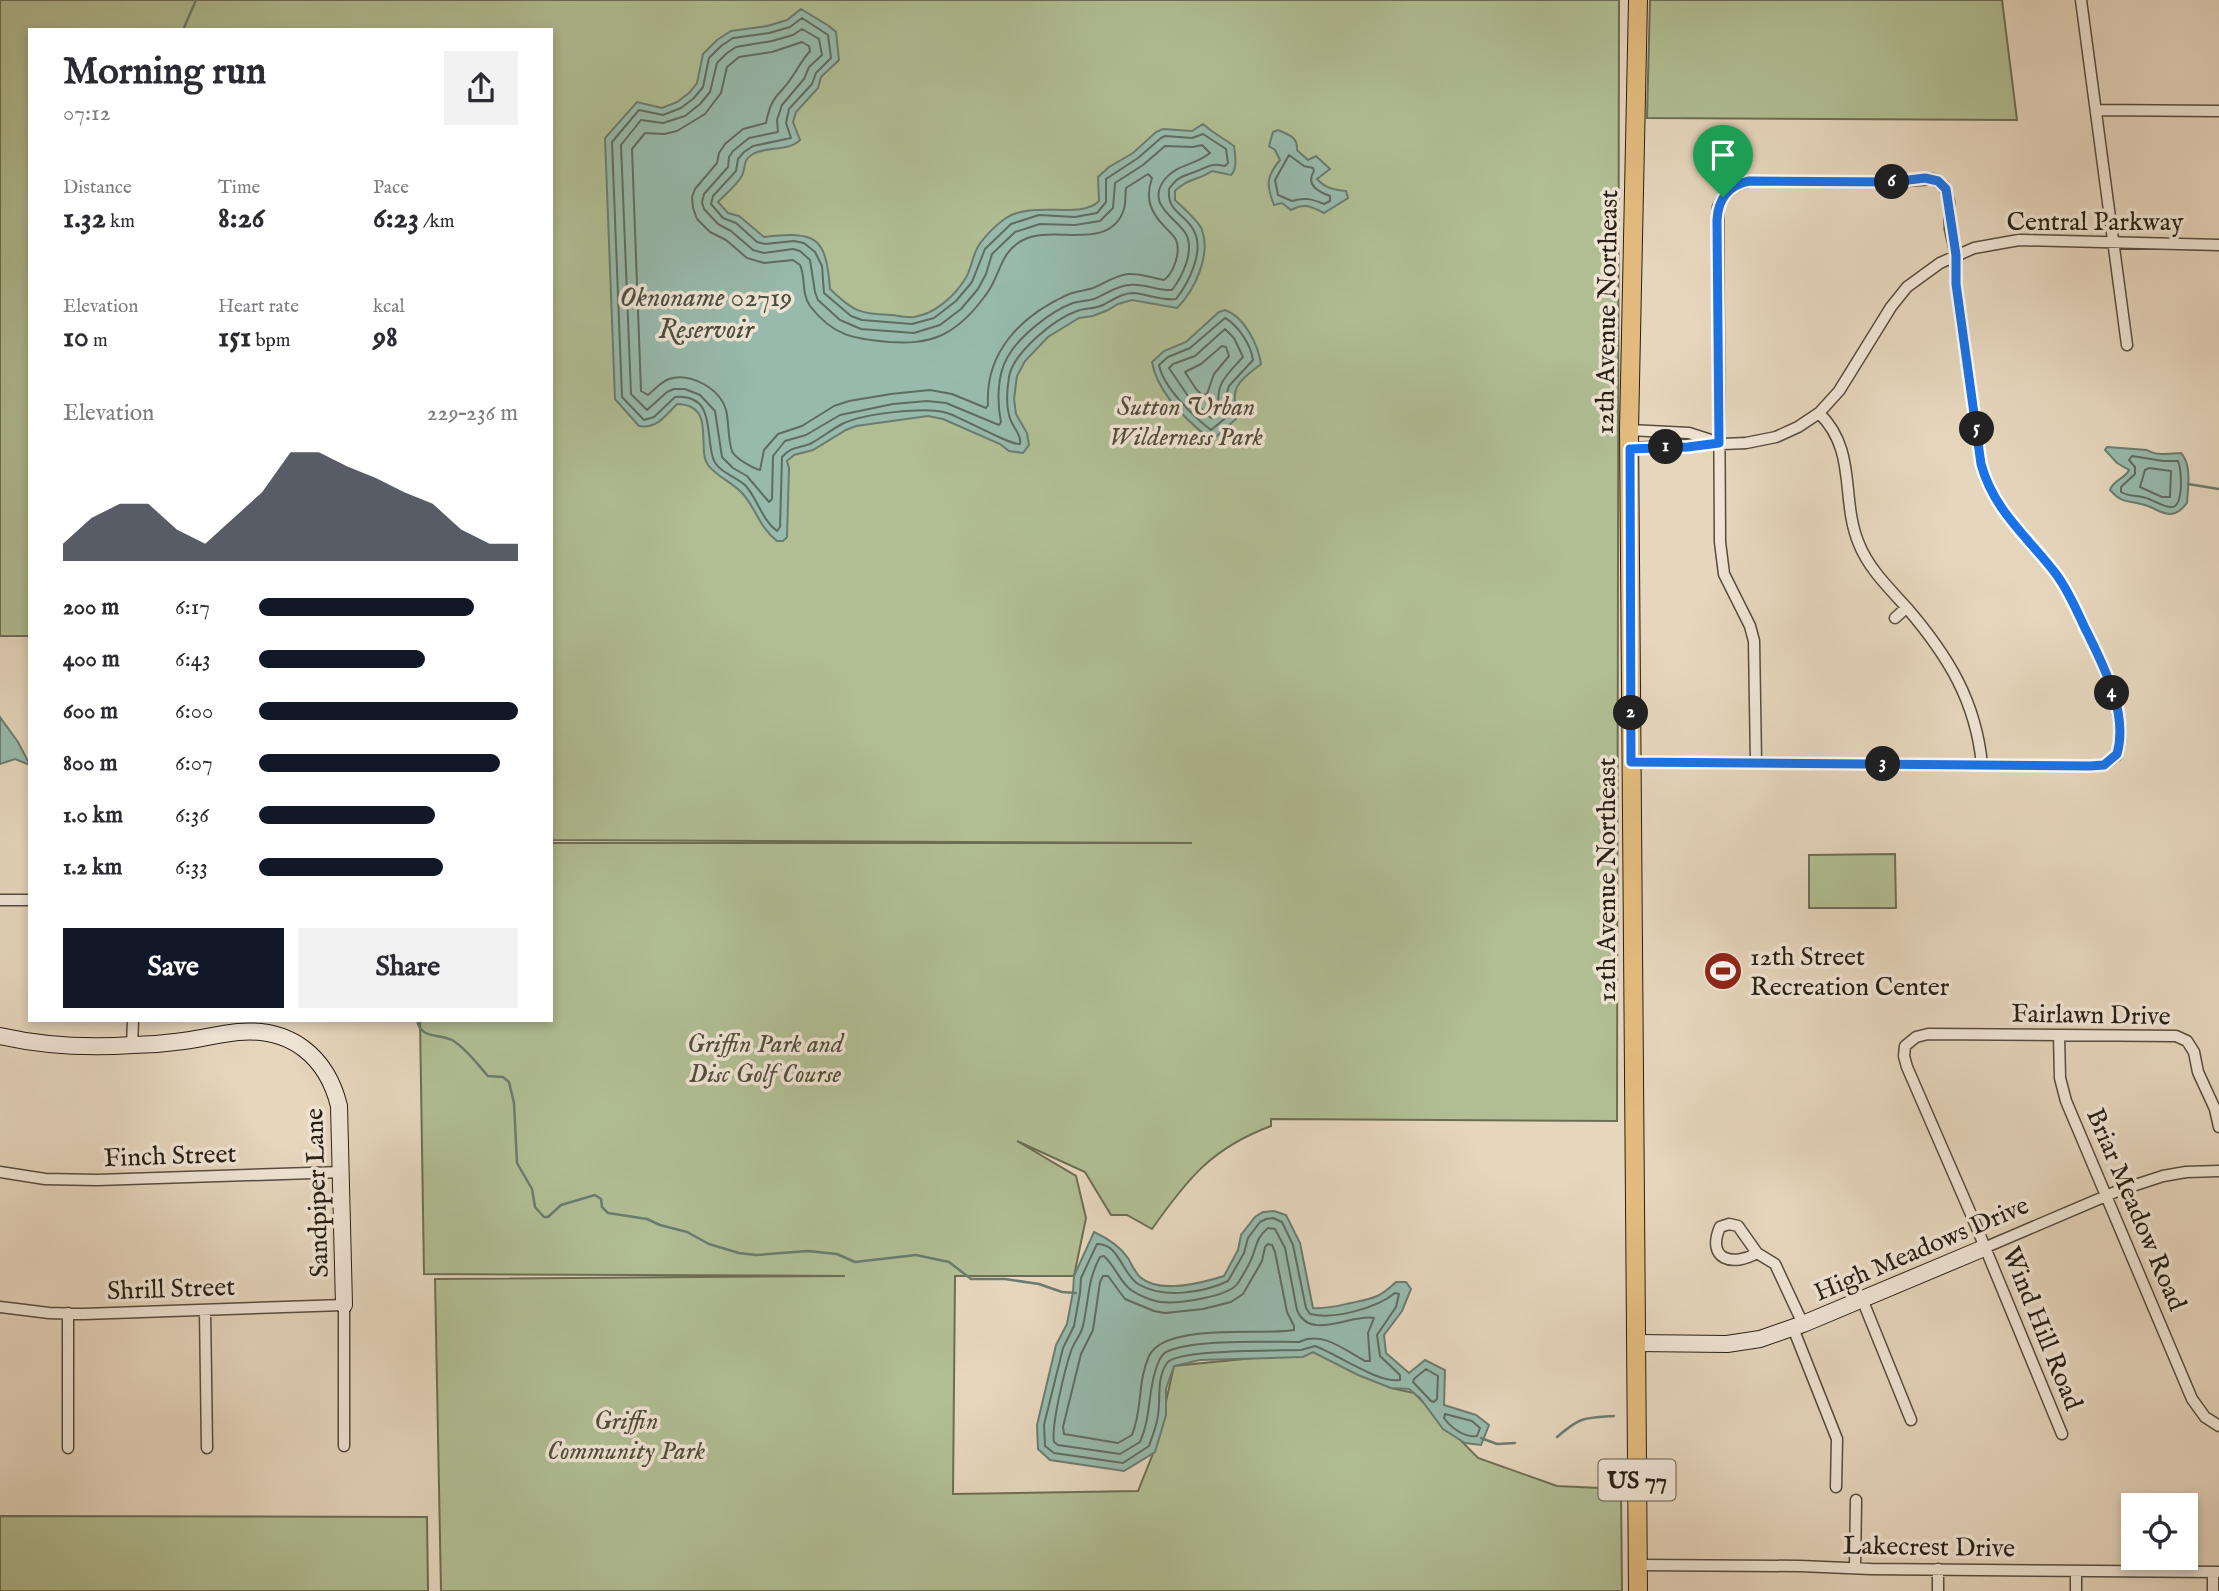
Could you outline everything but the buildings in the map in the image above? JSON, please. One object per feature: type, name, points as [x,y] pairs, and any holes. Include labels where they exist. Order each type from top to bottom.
[{"type":"main road","name":"12th Avenue Northeast","points":[[1638,0],[1630,439],[1638,1591]]},
{"type":"street","points":[[2081,0],[2127,345]]},
{"type":"street","points":[[2096,110],[2219,111]]},
{"type":"street","points":[[1631,762],[1982,765],[2104,765],[2117,754],[2120,729],[2109,682],[2066,589],[2002,510],[1986,482],[1956,284],[1956,255],[1946,189],[1933,179],[1892,182],[1749,181],[1728,191],[1718,207],[1720,542],[1722,567],[1750,626],[1754,641],[1756,763]]},
{"type":"street","name":"Central Parkway","points":[[1630,439],[1688,447],[1776,438],[1798,428],[1819,413],[1839,391],[1891,307],[1907,287],[1927,271],[1974,248],[2006,241],[2219,245]]},
{"type":"street","points":[[1819,413],[1833,429],[1842,450],[1855,531],[1862,552],[1889,590],[1936,644],[1950,666],[1978,731],[1982,765]]},
{"type":"street","name":"Central Parkway","points":[[1630,439],[1689,433],[1719,443]]},
{"type":"street","points":[[1895,618],[1906,608]]},
{"type":"street","points":[[0,900],[28,900]]},
{"type":"street","points":[[132,1022],[132,1045]]},
{"type":"street","name":"Sandpiper Lane","points":[[0,1036],[27,1042],[72,1046],[132,1045],[253,1031],[292,1041],[324,1068],[331,1080],[341,1119],[344,1446]]},
{"type":"street","name":"Fairlawn Drive","points":[[1905,1046],[1916,1037],[1928,1034],[2163,1035],[2183,1038],[2194,1052],[2198,1072],[2215,1110],[2219,1127]]},
{"type":"street","name":"Briar Meadow Road","points":[[2059,1036],[2062,1088],[2192,1399],[2205,1417],[2219,1426]]},
{"type":"street","name":"Wind Hill Road","points":[[1905,1046],[1907,1067],[2062,1434]]},
{"type":"street","name":"High Meadows Drive","points":[[1636,1343],[1742,1343],[1769,1337],[2107,1196],[2175,1173],[2219,1171]]},
{"type":"street","name":"Finch Street","points":[[0,1172],[45,1179],[97,1180],[342,1172]]},
{"type":"street","points":[[1758,1253],[1770,1259],[1779,1269],[1837,1439],[1836,1487]]},
{"type":"street","points":[[1862,1299],[1911,1420]]},
{"type":"street","name":"Shrill Street","points":[[0,1307],[68,1314],[344,1306]]},
{"type":"street","points":[[205,1310],[207,1448]]},
{"type":"street","points":[[68,1314],[68,1448]]},
{"type":"street","points":[[1855,1568],[1856,1500]]},
{"type":"street","name":"Lakecrest Drive","points":[[1638,1565],[2216,1572]]},
{"type":"street","points":[[1938,1569],[1938,1591]]},
{"type":"street","points":[[2076,1571],[2076,1591]]},
{"type":"street","points":[[2213,1591],[2216,1572]]},
{"type":"green space","points":[[0,0],[1619,0],[1617,1121],[1271,1119],[1271,1126],[1233,1144],[1203,1167],[1177,1194],[1152,1229],[1127,1215],[1111,1215],[1085,1172],[1017,1141],[1076,1176],[1086,1218],[1074,1276],[955,1276],[953,1494],[1138,1491],[1156,1446],[1174,1366],[1313,1352],[1391,1388],[1414,1393],[1478,1458],[1557,1486],[1621,1489],[1622,1591],[441,1591],[435,1279],[845,1276],[424,1274],[420,1022],[553,1022],[553,843],[1192,843],[553,840],[553,28],[28,28],[28,636],[0,636]]},
{"type":"green space","points":[[1650,0],[2002,0],[2017,120],[1647,118]]},
{"type":"green space","points":[[1895,854],[1896,908],[1809,908],[1809,855]]},
{"type":"green space","points":[[0,1516],[427,1517],[428,1591],[0,1591]]},
{"type":"water","name":"Oknoname 02719 Reservoir","points":[[801,9],[836,32],[839,60],[821,77],[818,88],[796,112],[793,122],[800,140],[790,146],[750,156],[739,181],[718,202],[728,213],[739,216],[764,237],[796,235],[815,241],[825,258],[830,289],[858,310],[911,317],[936,308],[960,286],[979,245],[1006,218],[1029,210],[1069,210],[1091,206],[1099,201],[1098,177],[1163,129],[1192,131],[1203,124],[1234,146],[1235,169],[1231,175],[1212,171],[1175,191],[1175,200],[1198,222],[1204,240],[1200,272],[1190,292],[1177,308],[1132,300],[1118,304],[1093,316],[1079,318],[1048,337],[1025,361],[1017,376],[1014,399],[1016,414],[1027,433],[1029,445],[1023,453],[1009,451],[1000,444],[943,419],[928,416],[856,426],[813,450],[794,455],[787,461],[787,537],[783,541],[777,541],[766,530],[742,493],[708,465],[703,428],[697,412],[689,406],[677,404],[656,424],[639,426],[615,399],[605,138],[637,102],[662,108],[689,93],[697,83],[703,54],[717,40],[731,31],[787,20]]},
{"type":"water","points":[[1278,130],[1294,139],[1297,150],[1308,160],[1316,156],[1330,169],[1317,179],[1330,188],[1346,191],[1348,198],[1324,213],[1308,206],[1291,210],[1282,203],[1274,205],[1269,181],[1280,160],[1275,150],[1269,146],[1273,132]]},
{"type":"water","points":[[1225,310],[1239,319],[1249,332],[1261,364],[1241,381],[1235,392],[1238,417],[1215,438],[1210,439],[1182,414],[1166,395],[1152,362],[1164,351],[1186,342],[1219,312]]},
{"type":"water","points":[[2107,447],[2147,450],[2159,454],[2181,453],[2188,470],[2187,503],[2181,510],[2170,514],[2118,497],[2110,490],[2129,470],[2117,463],[2105,450]]},
{"type":"water","points":[[0,717],[18,742],[28,764],[15,759],[0,764]]},
{"type":"water","points":[[1274,1211],[1286,1215],[1300,1243],[1313,1308],[1332,1307],[1371,1298],[1396,1282],[1406,1282],[1411,1289],[1402,1311],[1384,1335],[1386,1353],[1409,1373],[1425,1360],[1445,1370],[1444,1405],[1476,1415],[1489,1425],[1481,1445],[1465,1443],[1443,1429],[1420,1398],[1409,1389],[1391,1388],[1313,1352],[1303,1357],[1200,1360],[1174,1366],[1166,1389],[1166,1415],[1155,1452],[1124,1471],[1050,1460],[1038,1449],[1037,1425],[1056,1345],[1067,1324],[1074,1276],[1094,1232],[1121,1249],[1138,1275],[1148,1282],[1181,1286],[1224,1276],[1238,1250],[1241,1235],[1255,1217],[1263,1212]]},
{"type":"waterway","points":[[184,28],[196,0]]},
{"type":"waterway","points":[[2188,484],[2219,489]]},
{"type":"waterway","points":[[418,1022],[422,1031],[457,1043],[488,1076],[503,1077],[509,1082],[514,1103],[517,1163],[532,1189],[535,1207],[544,1217],[548,1217],[561,1205],[595,1195],[601,1199],[602,1207],[608,1213],[647,1219],[739,1253],[756,1255],[808,1251],[837,1254],[855,1262],[916,1255],[949,1262],[971,1279],[1005,1279],[1076,1293]]},
{"type":"waterway","points":[[1557,1437],[1582,1420],[1614,1416]]},
{"type":"waterway","points":[[1481,1438],[1497,1444],[1515,1443]]},
{"type":"place","name":"12th Street Recreation Center","points":[[1723,971]]},
{"type":"route","points":[[1925,178],[1938,181],[1944,186],[1949,202],[1950,229],[1956,255],[1956,284],[1981,464],[1986,482],[2014,526],[2044,559],[2066,589],[2091,640],[2109,682],[2118,716],[2119,750],[2110,762],[2090,766],[1631,762],[1630,449],[1719,443],[1717,220],[1718,207],[1723,197],[1738,184],[1749,181],[1892,182],[1925,178]]},
{"type":"park label","name":"Sutton Urban Wilderness Park","points":[[1186,421]]},
{"type":"park label","name":"Griffin Park and Disc Golf Course","points":[[765,1058]]},
{"type":"park label","name":"Griffin Community Park","points":[[626,1435]]}]
